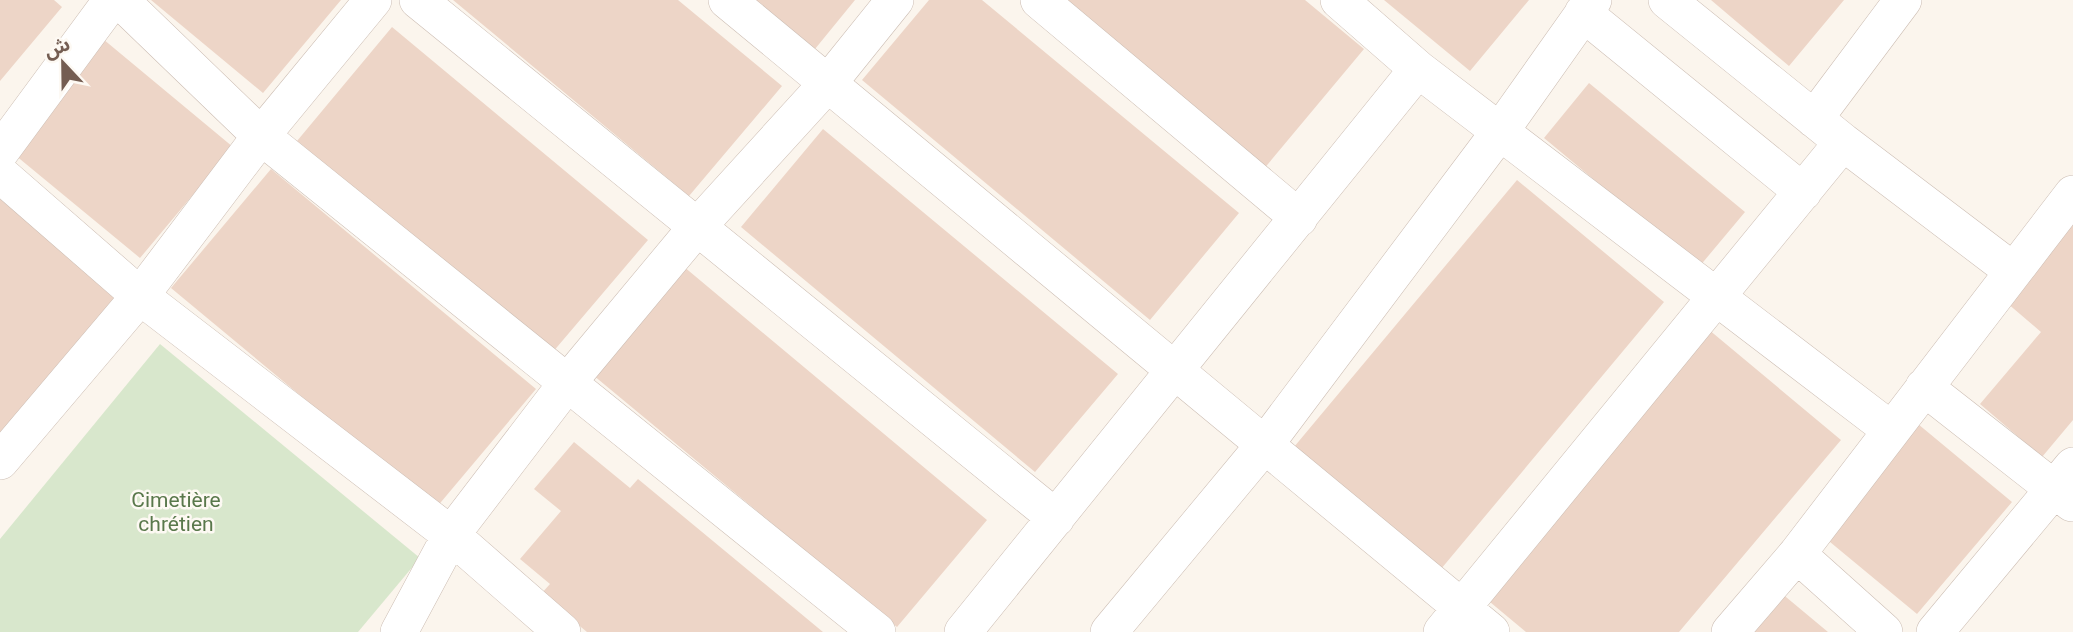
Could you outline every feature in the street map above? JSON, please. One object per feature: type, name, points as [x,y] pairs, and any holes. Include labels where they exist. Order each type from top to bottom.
[{"type":"street","points":[[0,152],[112,0]]},
{"type":"street","points":[[120,0],[261,136],[877,632]]},
{"type":"street","points":[[0,461],[140,296],[261,136],[373,0]]},
{"type":"street","points":[[418,0],[1056,517]]},
{"type":"street","points":[[727,0],[1266,443],[1452,620],[1491,632]]},
{"type":"street","points":[[399,632],[451,535],[568,382],[697,227],[829,82],[895,0]]},
{"type":"street","points":[[1039,0],[1298,218]]},
{"type":"street","points":[[1339,0],[1418,69],[1891,430]]},
{"type":"street","points":[[1667,0],[1843,142],[2013,271]]},
{"type":"street","points":[[1814,119],[1903,0]]},
{"type":"street","points":[[1110,632],[1266,443],[1501,130],[1588,7],[1803,192]]},
{"type":"street","points":[[963,632],[1418,69]]},
{"type":"street","points":[[1452,620],[1843,142]]},
{"type":"street","points":[[0,174],[140,296],[451,535],[562,632]]},
{"type":"street","points":[[1730,632],[1797,554],[2073,194]]},
{"type":"street","points":[[1924,387],[2067,486],[1936,632]]},
{"type":"street","points":[[1797,554],[1884,632]]},
{"type":"green space","name":"Cimetière chrétien","points":[[160,344],[420,558],[358,632],[0,632],[0,539]]},
{"type":"building","points":[[0,0],[54,0],[62,7],[0,81]]},
{"type":"building","points":[[151,0],[341,0],[263,93]]},
{"type":"building","points":[[453,0],[678,0],[782,86],[689,196]]},
{"type":"building","points":[[756,0],[855,0],[815,49]]},
{"type":"building","points":[[929,0],[982,0],[1239,213],[1150,320],[862,80]]},
{"type":"building","points":[[1059,0],[1305,0],[1364,49],[1263,170]]},
{"type":"building","points":[[1384,0],[1529,0],[1470,71]]},
{"type":"building","points":[[1711,0],[1844,0],[1789,66]]},
{"type":"building","points":[[392,27],[648,240],[552,353],[297,141]]},
{"type":"building","points":[[103,39],[233,147],[140,258],[9,150]]},
{"type":"building","points":[[1589,83],[1745,212],[1699,267],[1544,138]]},
{"type":"building","points":[[823,129],[1118,374],[1035,472],[741,227]]},
{"type":"building","points":[[271,169],[536,389],[436,508],[171,288]]},
{"type":"building","points":[[1517,180],[1664,302],[1441,569],[1294,447]]},
{"type":"building","points":[[0,199],[126,302],[0,456]]},
{"type":"building","points":[[2073,215],[2073,420],[2042,457],[1980,404],[2041,332],[2000,297]]},
{"type":"building","points":[[683,266],[987,520],[897,627],[593,375]]},
{"type":"building","points":[[1702,324],[1841,440],[1679,632],[1526,632],[1478,592]]},
{"type":"building","points":[[1918,424],[2012,502],[1917,614],[1824,537]]},
{"type":"building","points":[[574,442],[630,488],[638,479],[823,632],[587,632],[541,594],[550,584],[520,559],[561,511],[534,489]]},
{"type":"building","points":[[1780,592],[1828,632],[1746,632]]}]
